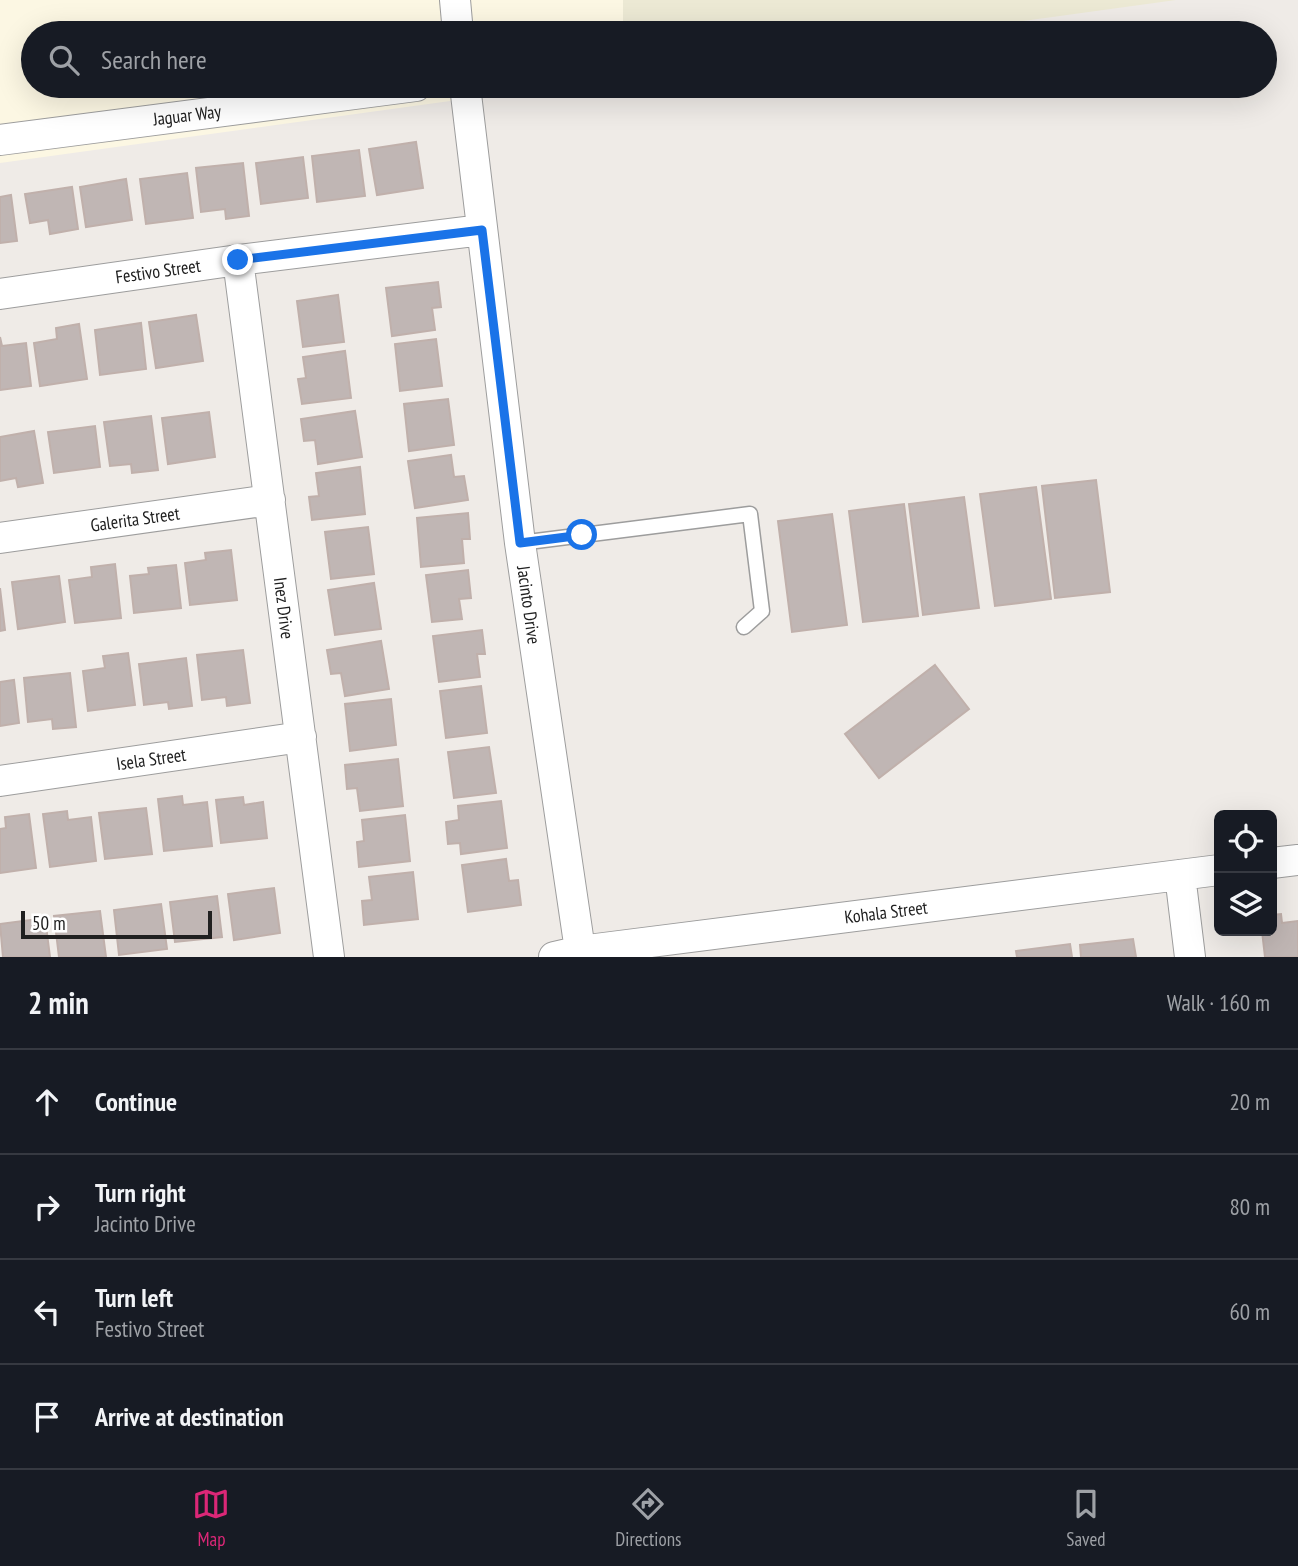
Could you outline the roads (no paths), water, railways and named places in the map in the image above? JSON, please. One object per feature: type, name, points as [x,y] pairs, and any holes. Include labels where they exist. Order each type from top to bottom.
[{"type":"street","points":[[455,0],[457,21]]},
{"type":"street","name":"Jaguar Way","points":[[0,140],[324,98]]},
{"type":"street","name":"Jacinto Drive","points":[[466,98],[571,955]]},
{"type":"street","name":"Festivo Street","points":[[0,294],[238,260],[482,230]]},
{"type":"street","name":"Inez Drive","points":[[238,260],[329,957]]},
{"type":"street","name":"Galerita Street","points":[[0,538],[270,500]]},
{"type":"street","name":"Isela Street","points":[[0,781],[301,737]]},
{"type":"street","points":[[1277,862],[1298,860]]},
{"type":"street","name":"Kohala Street","points":[[571,955],[1214,871]]},
{"type":"street","points":[[1180,875],[1190,957]]},
{"type":"lane","points":[[520,543],[750,514],[762,611],[744,627]]}]
